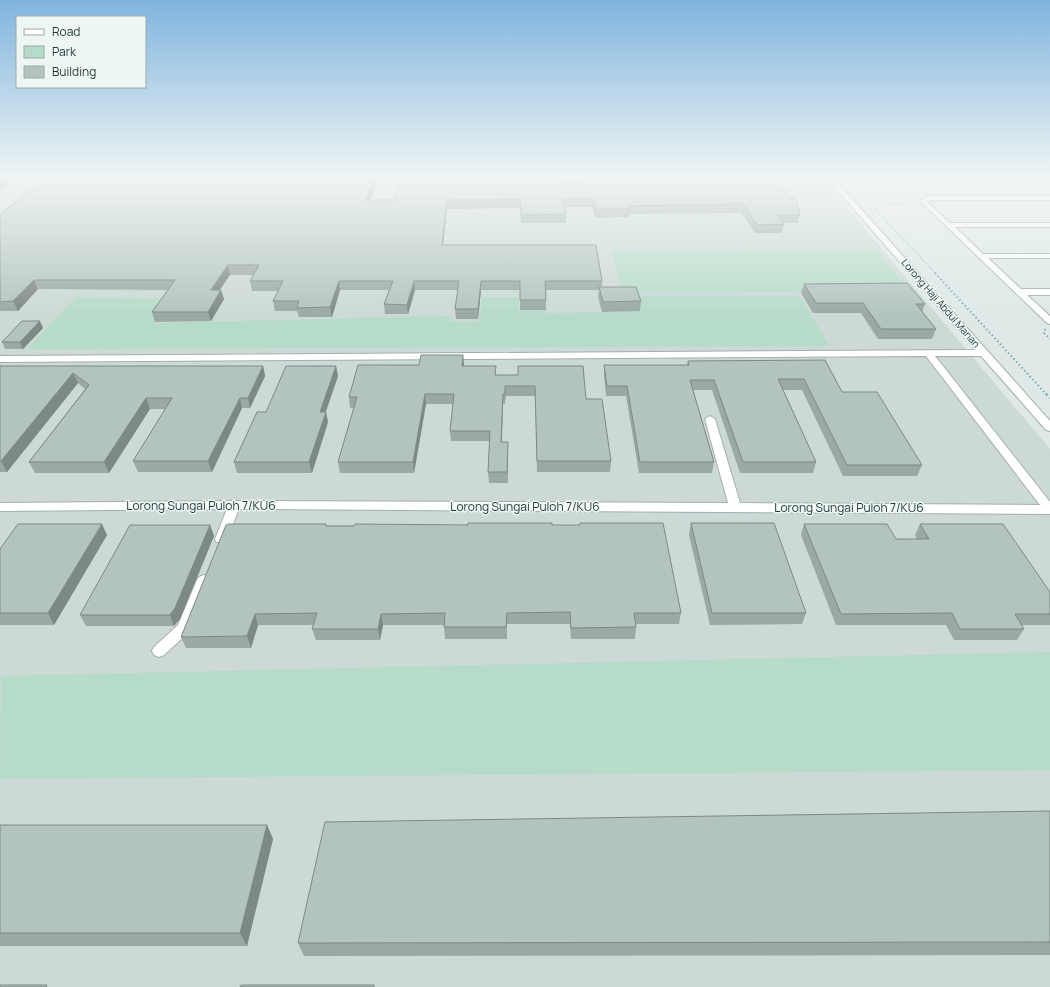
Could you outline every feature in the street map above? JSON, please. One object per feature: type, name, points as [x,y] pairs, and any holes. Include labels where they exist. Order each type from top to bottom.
[{"type":"street","name":"Lorong Haji Abdul Manan","points":[[872,225],[1050,428]]},
{"type":"street","points":[[948,225],[1050,321]]},
{"type":"street","points":[[981,256],[1050,256]]},
{"type":"street","points":[[1019,292],[1050,292]]},
{"type":"street","points":[[928,353],[1050,509]]},
{"type":"street","points":[[0,359],[984,353]]},
{"type":"street","points":[[710,419],[735,508]]},
{"type":"street","points":[[217,549],[235,505]]},
{"type":"street","name":"Lorong Sungai Puloh 7/KU6","points":[[0,507],[235,505],[1050,509]]},
{"type":"street","points":[[159,651],[184,628],[208,571]]},
{"type":"path","points":[[890,225],[1050,398]]},
{"type":"shaded area","points":[[0,225],[862,225],[1050,449],[1050,987],[0,987]]},
{"type":"green space","points":[[876,249],[909,291],[623,293],[612,251]]},
{"type":"green space","points":[[638,296],[799,296],[830,346],[27,349],[76,297],[169,299],[154,323],[450,316],[450,322],[479,322],[482,297],[519,297],[519,310],[546,310],[546,313],[641,311]]},
{"type":"green space","points":[[1050,652],[1050,770],[0,779],[1,676]]},
{"type":"building","points":[[0,225],[444,225],[442,245],[596,245],[602,281],[545,281],[546,300],[520,300],[520,281],[481,281],[478,309],[455,309],[459,281],[414,281],[407,305],[384,304],[393,281],[339,281],[330,307],[297,308],[299,301],[273,301],[283,281],[250,281],[259,265],[228,265],[211,290],[221,290],[208,312],[152,312],[175,280],[34,280],[13,301],[0,302]]},
{"type":"building","points":[[907,283],[925,304],[916,304],[936,329],[881,329],[863,303],[816,303],[804,284]]},
{"type":"building","points":[[599,287],[636,287],[641,301],[603,302]]},
{"type":"building","points":[[22,321],[40,321],[20,342],[2,342]]},
{"type":"building","points":[[421,355],[463,355],[462,366],[496,366],[495,375],[518,375],[518,366],[583,366],[586,399],[602,399],[611,461],[537,461],[535,386],[505,386],[505,394],[503,394],[501,442],[508,442],[507,472],[488,472],[490,431],[450,431],[454,394],[425,394],[413,462],[338,462],[357,397],[349,397],[358,365],[419,365]]},
{"type":"building","points":[[825,360],[842,392],[877,392],[922,465],[847,465],[804,379],[778,379],[816,462],[743,462],[714,380],[690,380],[714,462],[640,462],[627,386],[607,386],[604,365],[689,365],[688,361]]},
{"type":"building","points":[[0,366],[263,366],[248,398],[240,398],[208,461],[133,461],[172,398],[146,398],[104,462],[29,462],[89,385],[73,373],[0,461]]},
{"type":"building","points":[[286,366],[336,366],[320,412],[326,412],[309,462],[234,462],[257,412],[266,412]]},
{"type":"building","points":[[468,523],[552,523],[552,525],[580,525],[580,523],[663,523],[681,613],[634,613],[636,627],[571,628],[570,612],[507,613],[506,627],[444,627],[445,613],[381,614],[378,629],[312,629],[317,613],[255,614],[247,636],[181,637],[226,525],[228,524],[326,524],[326,526],[354,526],[355,524],[468,525]]},
{"type":"building","points":[[691,523],[774,523],[806,613],[712,613]]},
{"type":"building","points":[[18,524],[102,524],[48,613],[0,613],[0,549]]},
{"type":"building","points":[[804,524],[887,524],[896,539],[929,539],[920,524],[1003,524],[1050,592],[1050,614],[1015,614],[1024,629],[960,629],[952,613],[841,614]]},
{"type":"building","points":[[130,525],[210,525],[175,608],[170,615],[80,615]]},
{"type":"building","points":[[1050,811],[1050,942],[298,943],[325,822]]},
{"type":"building","points":[[0,825],[267,825],[240,933],[0,933]]},
{"type":"building","points":[[0,985],[47,985],[46,987],[0,987]]},
{"type":"building","points":[[241,985],[374,985],[374,987],[240,987]]}]
